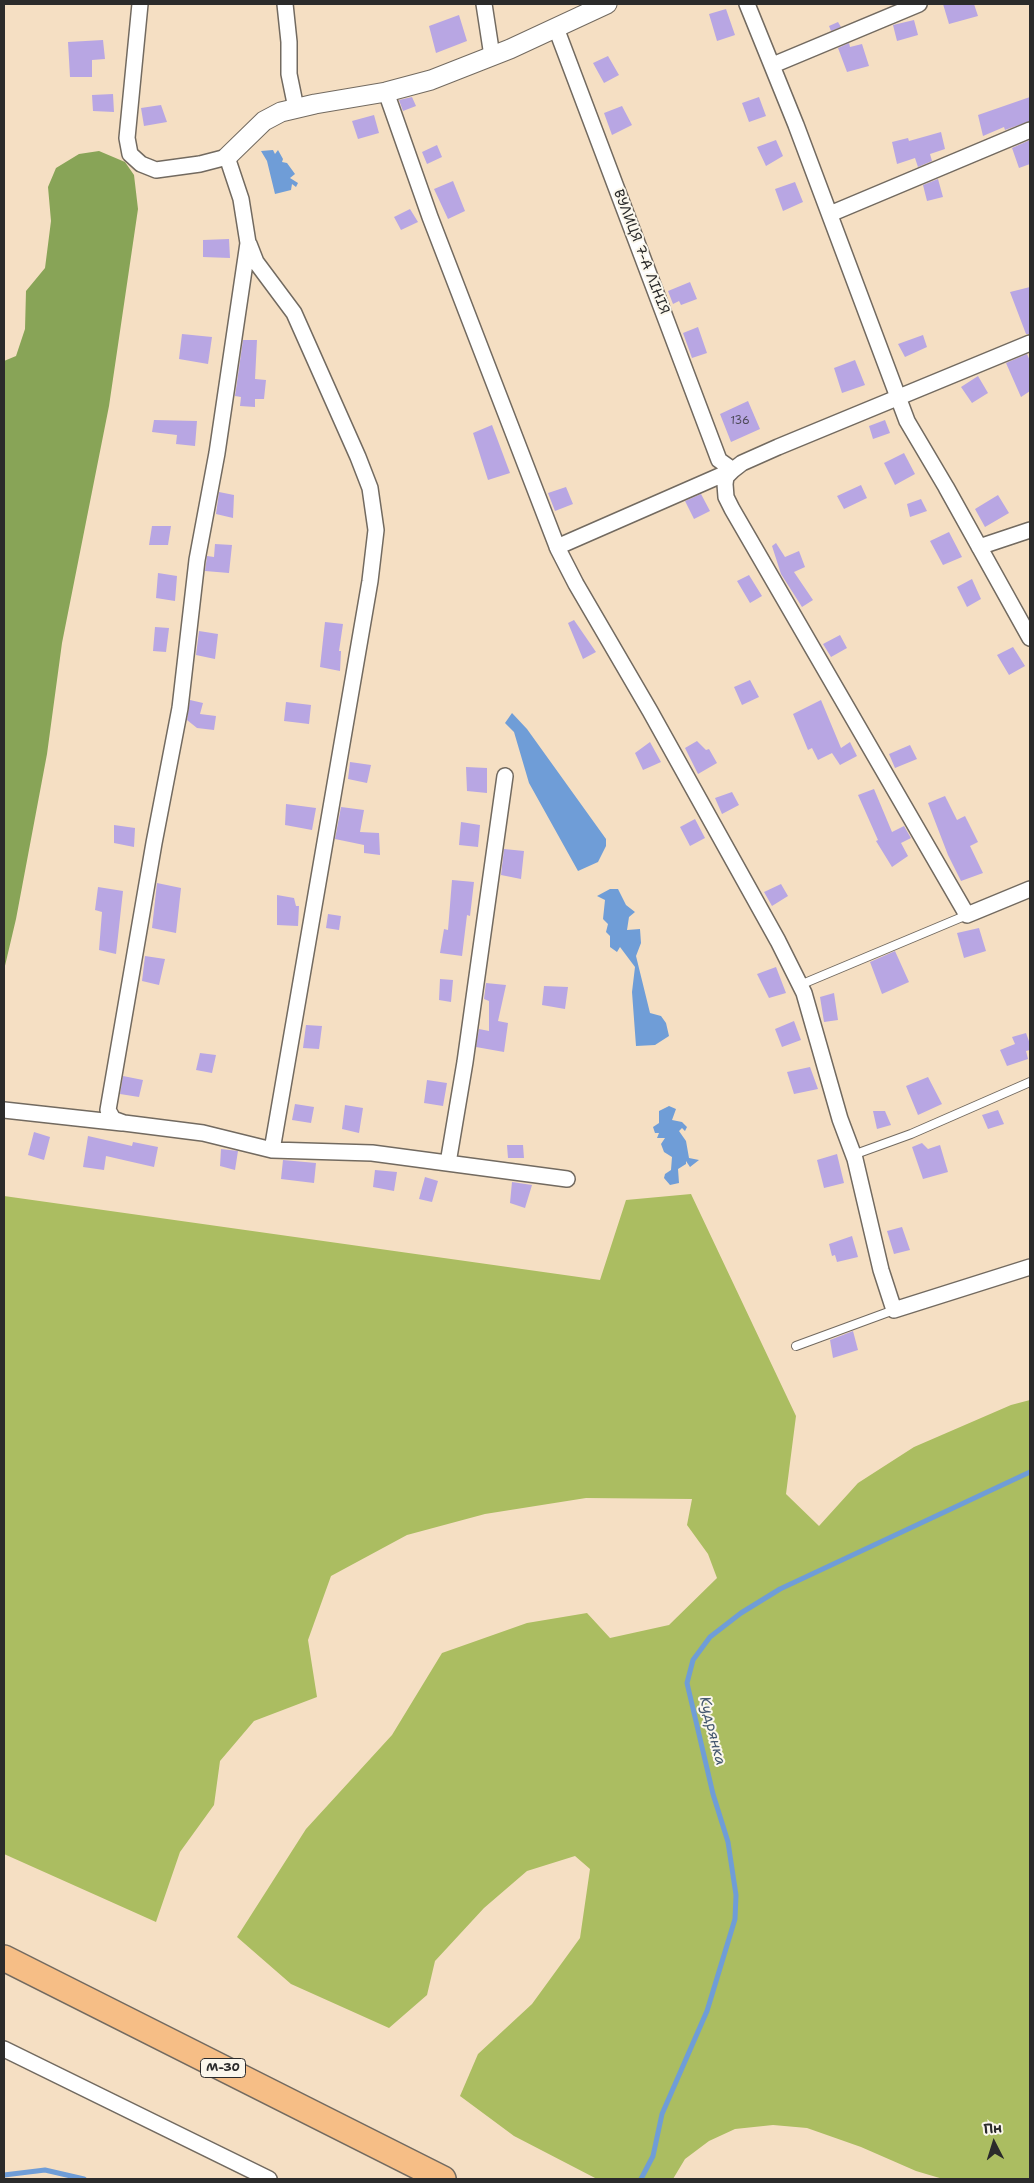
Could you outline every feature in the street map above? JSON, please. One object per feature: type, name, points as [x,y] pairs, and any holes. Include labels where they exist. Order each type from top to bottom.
[{"type":"highway","name":"М-30","points":[[4,1958],[443,2179]]},
{"type":"street","points":[[140,4],[127,138],[130,154],[141,164],[156,170],[200,164],[227,157],[264,121],[281,112],[386,92],[431,80],[492,56],[607,4]]},
{"type":"street","points":[[285,4],[289,42],[289,74],[296,108]]},
{"type":"street","points":[[484,4],[492,56]]},
{"type":"street","points":[[747,4],[773,65],[907,421],[1030,638]]},
{"type":"street","points":[[773,65],[919,4]]},
{"type":"street","name":"ВУЛИЦЯ 7-А ЛІНІЯ","points":[[556,28],[719,460],[733,470]]},
{"type":"street","points":[[386,92],[430,217],[557,547],[800,985],[829,1076],[840,1119],[853,1154],[871,1222],[881,1270],[894,1310],[1030,1267]]},
{"type":"street","points":[[830,214],[1030,130]]},
{"type":"street","points":[[227,157],[241,199],[248,243],[256,262],[294,313],[370,488],[376,530],[368,590],[272,1150]]},
{"type":"street","points":[[124,1123],[113,1119],[108,1110],[109,1097],[180,708],[197,560],[219,443],[248,243]]},
{"type":"street","points":[[1030,343],[742,463],[726,477],[725,484],[726,497],[732,509],[967,915],[1030,889]]},
{"type":"street","points":[[557,547],[733,470]]},
{"type":"street","points":[[980,547],[1030,530]]},
{"type":"street","points":[[448,1163],[465,1062],[505,776]]},
{"type":"street","points":[[4,1110],[203,1133],[272,1150],[372,1154],[567,1179]]},
{"type":"street","points":[[4,2049],[269,2179]]},
{"type":"lane","points":[[800,985],[967,915]]},
{"type":"lane","points":[[853,1154],[911,1134],[1030,1082]]},
{"type":"lane","points":[[796,1346],[894,1310]]},
{"type":"green space","points":[[99,151],[125,162],[134,175],[138,209],[109,406],[62,643],[47,754],[16,919],[4,970],[4,361],[16,356],[25,329],[26,291],[45,268],[51,221],[48,187],[56,168],[79,154]]},
{"type":"green space","points":[[691,1194],[796,1416],[786,1494],[819,1526],[858,1483],[914,1447],[1011,1405],[1030,1400],[1030,2179],[943,2179],[916,2171],[861,2147],[807,2128],[773,2125],[735,2129],[709,2141],[685,2159],[673,2179],[597,2179],[514,2136],[460,2096],[478,2054],[532,2004],[580,1938],[590,1869],[575,1856],[527,1871],[484,1908],[435,1961],[427,1995],[389,2028],[291,1984],[237,1937],[306,1829],[392,1735],[442,1653],[527,1623],[587,1613],[610,1638],[669,1625],[717,1578],[708,1554],[687,1525],[692,1499],[586,1498],[485,1514],[407,1535],[331,1576],[308,1640],[317,1697],[254,1721],[220,1761],[214,1805],[180,1852],[156,1922],[4,1854],[4,1196],[600,1280],[626,1200]]},
{"type":"water","points":[[273,150],[275,154],[278,150],[283,159],[282,162],[287,163],[295,174],[290,178],[298,183],[296,187],[292,184],[291,190],[275,194],[267,161],[261,151]]},
{"type":"water","points":[[512,713],[527,729],[606,839],[606,846],[598,862],[578,871],[529,783],[514,732],[505,723]]},
{"type":"water","points":[[610,889],[618,889],[626,905],[635,912],[629,917],[627,930],[640,929],[641,943],[636,956],[650,1013],[661,1016],[666,1023],[669,1036],[655,1045],[636,1046],[632,992],[635,967],[620,947],[617,952],[610,947],[610,936],[606,932],[608,924],[603,919],[605,900],[597,896]]},
{"type":"water","points":[[669,1106],[676,1109],[672,1120],[682,1122],[687,1127],[685,1131],[682,1128],[679,1131],[686,1141],[689,1158],[699,1160],[690,1167],[686,1161],[686,1164],[678,1169],[679,1183],[670,1185],[664,1178],[665,1174],[671,1170],[672,1157],[664,1152],[661,1144],[665,1138],[657,1138],[659,1133],[655,1133],[653,1127],[659,1123],[659,1111]]},
{"type":"building","points":[[943,4],[974,4],[978,16],[949,24]]},
{"type":"building","points":[[726,9],[735,35],[717,41],[709,14]]},
{"type":"building","points":[[459,15],[467,41],[436,53],[429,26]]},
{"type":"building","points":[[914,20],[918,35],[897,41],[893,25]]},
{"type":"building","points":[[838,22],[841,27],[831,31],[829,26]]},
{"type":"building","points":[[103,40],[105,59],[92,60],[92,77],[70,77],[68,42]]},
{"type":"building","points":[[849,43],[850,47],[862,44],[869,66],[847,72],[838,48]]},
{"type":"building","points":[[608,56],[619,75],[604,83],[593,63]]},
{"type":"building","points":[[113,94],[114,112],[93,111],[92,95]]},
{"type":"building","points":[[412,97],[416,106],[403,111],[399,100]]},
{"type":"building","points":[[759,97],[766,116],[749,122],[742,103]]},
{"type":"building","points":[[1030,97],[1030,121],[1005,130],[1004,127],[983,136],[978,115]]},
{"type":"building","points":[[161,105],[167,122],[144,126],[141,108]]},
{"type":"building","points":[[622,106],[632,125],[612,135],[604,113]]},
{"type":"building","points":[[374,115],[379,133],[358,139],[352,121]]},
{"type":"building","points":[[941,132],[945,149],[930,154],[932,161],[918,167],[915,158],[897,164],[892,142],[908,138],[909,141]]},
{"type":"building","points":[[776,140],[783,156],[766,166],[757,147]]},
{"type":"building","points":[[1030,140],[1030,164],[1019,168],[1012,148]]},
{"type":"building","points":[[437,145],[442,157],[427,164],[422,152]]},
{"type":"building","points":[[938,179],[943,197],[927,201],[923,185]]},
{"type":"building","points":[[453,181],[465,211],[448,219],[434,189]]},
{"type":"building","points":[[795,182],[803,202],[783,211],[775,189]]},
{"type":"building","points":[[410,209],[418,222],[401,230],[394,217]]},
{"type":"building","points":[[229,239],[230,258],[203,257],[203,240]]},
{"type":"building","points":[[690,282],[697,299],[681,305],[679,301],[673,304],[668,291]]},
{"type":"building","points":[[1030,287],[1030,334],[1026,334],[1010,292]]},
{"type":"building","points":[[698,327],[707,353],[692,358],[683,333]]},
{"type":"building","points":[[182,334],[212,337],[208,364],[179,359]]},
{"type":"building","points":[[923,335],[927,347],[905,357],[898,344]]},
{"type":"building","points":[[243,340],[257,340],[255,379],[266,380],[264,399],[255,399],[255,407],[240,406],[241,397],[235,396]]},
{"type":"building","points":[[1027,354],[1030,361],[1030,391],[1021,397],[1006,363]]},
{"type":"building","points":[[855,360],[865,385],[842,393],[834,368]]},
{"type":"building","points":[[978,376],[988,393],[972,403],[961,387]]},
{"type":"building","points":[[748,401],[760,429],[731,442],[720,414]]},
{"type":"building","points":[[154,420],[197,421],[195,446],[176,444],[177,435],[152,432]]},
{"type":"building","points":[[885,420],[890,433],[873,439],[869,426]]},
{"type":"building","points":[[492,425],[510,473],[488,480],[473,433]]},
{"type":"building","points":[[904,453],[915,474],[895,485],[884,463]]},
{"type":"building","points":[[861,485],[867,498],[844,509],[837,496]]},
{"type":"building","points":[[566,487],[573,504],[555,511],[548,493]]},
{"type":"building","points":[[219,492],[234,495],[233,518],[216,514]]},
{"type":"building","points":[[701,494],[710,511],[694,519],[685,501]]},
{"type":"building","points":[[998,495],[1009,513],[985,527],[975,509]]},
{"type":"building","points":[[921,499],[927,511],[910,517],[907,504]]},
{"type":"building","points":[[152,526],[171,526],[168,545],[149,545]]},
{"type":"building","points":[[949,532],[962,557],[943,565],[930,541]]},
{"type":"building","points":[[776,543],[785,557],[799,551],[805,567],[794,572],[813,600],[802,607],[781,574],[772,546]]},
{"type":"building","points":[[215,544],[232,545],[229,573],[205,571],[207,556],[214,557]]},
{"type":"building","points":[[158,573],[177,576],[175,601],[156,598]]},
{"type":"building","points":[[749,575],[762,596],[750,603],[737,581]]},
{"type":"building","points":[[972,579],[981,599],[967,607],[957,587]]},
{"type":"building","points":[[574,620],[596,652],[583,659],[568,623]]},
{"type":"building","points":[[325,622],[343,624],[339,651],[341,651],[340,671],[320,667]]},
{"type":"building","points":[[155,627],[169,628],[166,652],[153,651]]},
{"type":"building","points":[[199,631],[218,634],[215,659],[196,655]]},
{"type":"building","points":[[840,635],[847,648],[831,657],[823,644]]},
{"type":"building","points":[[1013,647],[1025,666],[1009,675],[997,655]]},
{"type":"building","points":[[750,680],[759,697],[742,705],[734,687]]},
{"type":"building","points":[[190,700],[203,703],[200,714],[216,716],[214,730],[197,728],[187,720]]},
{"type":"building","points":[[821,700],[841,748],[850,742],[857,756],[840,765],[832,753],[818,760],[812,748],[808,750],[793,714]]},
{"type":"building","points":[[286,702],[311,705],[309,724],[284,721]]},
{"type":"building","points":[[697,741],[706,750],[709,749],[717,763],[698,774],[685,748]]},
{"type":"building","points":[[650,742],[661,762],[643,770],[635,753]]},
{"type":"building","points":[[910,745],[917,759],[895,768],[889,754]]},
{"type":"building","points":[[350,762],[371,765],[367,783],[348,779]]},
{"type":"building","points":[[466,767],[487,768],[487,793],[467,791]]},
{"type":"building","points":[[874,789],[892,832],[904,826],[911,838],[901,843],[908,856],[892,867],[876,841],[878,840],[858,795]]},
{"type":"building","points":[[732,792],[739,805],[722,814],[715,798]]},
{"type":"building","points":[[945,796],[957,820],[965,816],[978,842],[970,846],[983,873],[961,881],[948,855],[928,803]]},
{"type":"building","points":[[286,804],[316,808],[312,830],[285,825]]},
{"type":"building","points":[[341,807],[364,810],[360,832],[379,833],[380,855],[364,853],[364,845],[335,839]]},
{"type":"building","points":[[695,819],[705,838],[690,846],[680,827]]},
{"type":"building","points":[[461,822],[480,825],[478,847],[459,845]]},
{"type":"building","points":[[114,825],[135,828],[134,847],[114,843]]},
{"type":"building","points":[[504,849],[524,851],[521,879],[501,875]]},
{"type":"building","points":[[452,880],[474,882],[470,916],[467,915],[462,956],[440,953],[444,929],[448,930]]},
{"type":"building","points":[[157,883],[181,888],[176,933],[152,928]]},
{"type":"building","points":[[781,884],[788,896],[772,906],[764,892]]},
{"type":"building","points":[[98,887],[123,891],[116,954],[99,950],[102,912],[95,910]]},
{"type":"building","points":[[277,895],[294,898],[296,906],[299,906],[298,926],[277,925]]},
{"type":"building","points":[[328,914],[341,916],[339,930],[326,928]]},
{"type":"building","points":[[979,928],[986,951],[964,958],[957,933]]},
{"type":"building","points":[[895,951],[909,982],[882,994],[870,962]]},
{"type":"building","points":[[145,956],[165,959],[159,985],[142,981]]},
{"type":"building","points":[[776,967],[786,993],[769,998],[757,974]]},
{"type":"building","points":[[440,979],[453,980],[451,1002],[439,1000]]},
{"type":"building","points":[[486,983],[506,985],[498,1021],[508,1023],[504,1052],[476,1047],[479,1029],[489,1031],[489,1001],[484,999]]},
{"type":"building","points":[[544,986],[568,987],[565,1009],[542,1005]]},
{"type":"building","points":[[834,993],[838,1020],[824,1022],[820,997]]},
{"type":"building","points":[[794,1021],[801,1040],[782,1047],[775,1029]]},
{"type":"building","points":[[306,1025],[322,1026],[319,1049],[303,1048]]},
{"type":"building","points":[[1026,1033],[1030,1044],[1030,1050],[1026,1051],[1028,1059],[1007,1066],[1000,1050],[1015,1044],[1012,1037]]},
{"type":"building","points":[[200,1053],[216,1055],[212,1073],[196,1070]]},
{"type":"building","points":[[810,1067],[818,1089],[794,1094],[787,1072]]},
{"type":"building","points":[[123,1076],[143,1080],[139,1097],[120,1094]]},
{"type":"building","points":[[928,1077],[942,1104],[918,1115],[906,1086]]},
{"type":"building","points":[[427,1080],[447,1083],[443,1106],[424,1103]]},
{"type":"building","points":[[295,1104],[314,1107],[311,1123],[292,1120]]},
{"type":"building","points":[[345,1105],[363,1108],[359,1133],[342,1129]]},
{"type":"building","points":[[998,1110],[1004,1124],[988,1129],[982,1115]]},
{"type":"building","points":[[873,1111],[885,1111],[891,1125],[877,1129]]},
{"type":"building","points":[[34,1132],[50,1137],[44,1160],[28,1155]]},
{"type":"building","points":[[88,1136],[132,1146],[133,1142],[158,1147],[154,1167],[106,1156],[104,1170],[83,1167]]},
{"type":"building","points":[[922,1143],[928,1149],[940,1145],[948,1172],[923,1179],[912,1147]]},
{"type":"building","points":[[507,1145],[523,1145],[524,1158],[508,1158]]},
{"type":"building","points":[[221,1149],[238,1151],[235,1170],[220,1166]]},
{"type":"building","points":[[837,1154],[844,1183],[824,1188],[817,1160]]},
{"type":"building","points":[[283,1160],[316,1163],[314,1183],[281,1179]]},
{"type":"building","points":[[375,1170],[397,1172],[394,1191],[373,1187]]},
{"type":"building","points":[[425,1177],[438,1181],[432,1202],[419,1199]]},
{"type":"building","points":[[512,1182],[532,1185],[525,1208],[510,1203]]},
{"type":"building","points":[[902,1227],[910,1250],[894,1254],[887,1231]]},
{"type":"building","points":[[852,1236],[858,1257],[837,1262],[835,1255],[832,1256],[829,1244]]},
{"type":"building","points":[[853,1331],[858,1350],[833,1358],[830,1340]]},
{"type":"waterway","name":"Кудрянка","points":[[641,2179],[653,2156],[662,2114],[707,2011],[735,1919],[736,1895],[728,1842],[713,1794],[687,1683],[693,1660],[710,1637],[741,1613],[780,1589],[1030,1472]]},
{"type":"waterway","name":"Кудрянка","points":[[4,2175],[45,2170],[84,2179]]}]
